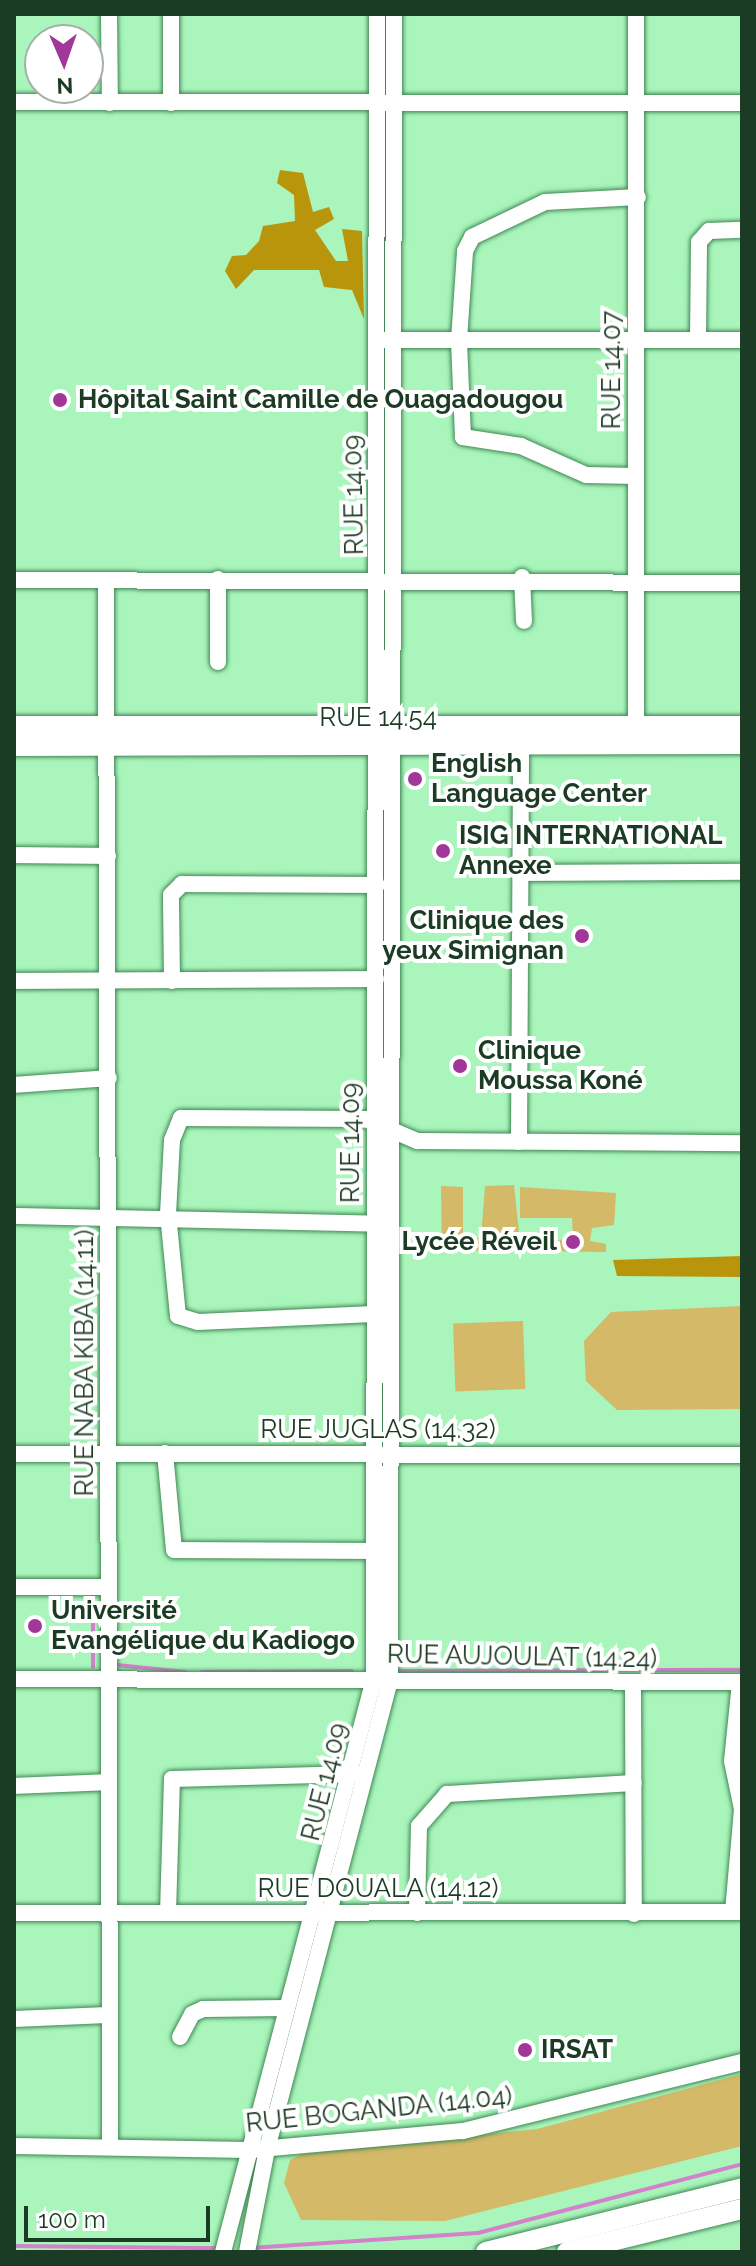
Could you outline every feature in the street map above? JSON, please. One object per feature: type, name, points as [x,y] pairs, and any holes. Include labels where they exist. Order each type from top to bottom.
[{"type":"main road","points":[[14,726],[107,736]]},
{"type":"main road","points":[[386,735],[636,726],[742,726]]},
{"type":"main road","name":"RUE 14.54","points":[[14,746],[107,736],[386,735],[521,743],[742,744]]},
{"type":"main road","points":[[486,2252],[742,2188]]},
{"type":"main road","points":[[567,2252],[742,2209]]},
{"type":"street","points":[[109,14],[110,103]]},
{"type":"street","points":[[171,14],[171,103]]},
{"type":"street","name":"RUE 14.09","points":[[377,14],[386,100]]},
{"type":"street","name":"RUE 14.09","points":[[247,2252],[267,2149],[382,1680],[395,1453],[384,340],[386,100],[394,14]]},
{"type":"street","name":"RUE 14.07","points":[[636,14],[636,726]]},
{"type":"street","points":[[14,102],[386,100],[742,103]]},
{"type":"street","points":[[636,476],[578,473],[521,446],[463,437],[459,340],[465,251],[472,237],[545,202],[638,197]]},
{"type":"street","points":[[698,340],[699,242],[709,231],[742,230]]},
{"type":"street","points":[[384,340],[742,340]]},
{"type":"street","points":[[522,577],[524,621]]},
{"type":"street","points":[[14,580],[522,577],[742,583]]},
{"type":"street","points":[[218,579],[218,662]]},
{"type":"street","name":"RUE NABA KIBA (14.11)","points":[[106,581],[110,1680],[107,2015],[110,2146]]},
{"type":"street","name":"RUE 14.09","points":[[223,2252],[286,2008],[325,1911],[354,1774],[382,1680],[374,1551],[373,1314],[377,885],[386,735]]},
{"type":"street","points":[[519,1142],[521,743]]},
{"type":"street","points":[[14,855],[108,856]]},
{"type":"street","points":[[522,873],[742,872]]},
{"type":"street","points":[[172,981],[171,895],[182,884],[377,885]]},
{"type":"street","points":[[14,981],[376,979]]},
{"type":"street","points":[[14,1085],[109,1078]]},
{"type":"street","points":[[373,1314],[187,1321],[171,1295],[168,1214],[173,1132],[189,1113],[375,1122],[417,1141],[742,1143]]},
{"type":"street","points":[[14,1216],[168,1214],[393,1224]]},
{"type":"street","name":"RUE JUGLAS (14.32)","points":[[14,1454],[107,1451],[742,1455]]},
{"type":"street","points":[[165,1453],[174,1550],[374,1551]]},
{"type":"street","points":[[14,1587],[109,1587]]},
{"type":"street","name":"RUE AUJOULAT (14.24)","points":[[14,1679],[633,1684],[741,1682]]},
{"type":"street","points":[[738,1912],[742,1809],[739,1783],[741,1682]]},
{"type":"street","points":[[633,1684],[634,1914]]},
{"type":"street","points":[[168,1913],[172,1779],[354,1774]]},
{"type":"street","points":[[14,1786],[109,1782]]},
{"type":"street","points":[[417,1913],[419,1826],[447,1794],[634,1783]]},
{"type":"street","name":"RUE DOUALA (14.12)","points":[[14,1913],[738,1912]]},
{"type":"street","points":[[180,2037],[192,2014],[203,2009],[286,2008]]},
{"type":"street","points":[[14,2019],[107,2015]]},
{"type":"street","name":"RUE BOGANDA (14.04)","points":[[14,2146],[249,2150],[493,2127],[742,2062]]},
{"type":"shaded area","points":[[280,170],[303,173],[313,212],[329,207],[334,219],[315,230],[336,261],[348,261],[342,229],[362,231],[364,319],[352,290],[324,287],[319,270],[254,270],[236,289],[225,271],[232,256],[246,255],[259,241],[263,226],[295,221],[294,195],[277,183]]},
{"type":"shaded area","points":[[514,1185],[520,1242],[573,1239],[572,1218],[520,1218],[520,1187],[616,1193],[614,1225],[592,1228],[590,1241],[606,1244],[606,1252],[442,1250],[441,1186],[463,1187],[463,1237],[481,1238],[485,1186]]},
{"type":"shaded area","points":[[742,1256],[742,1277],[617,1276],[613,1260]]},
{"type":"shaded area","points":[[742,1306],[742,1409],[617,1410],[586,1381],[584,1341],[611,1312]]},
{"type":"shaded area","points":[[523,1321],[525,1389],[455,1391],[453,1323]]},
{"type":"shaded area","points":[[742,2074],[742,2146],[445,2221],[301,2220],[284,2183],[290,2160],[302,2154],[537,2129]]},
{"type":"waterway","points":[[93,1590],[93,1667]]},
{"type":"waterway","points":[[117,1665],[186,1672]]},
{"type":"waterway","points":[[396,1671],[742,1670]]},
{"type":"waterway","points":[[202,1672],[352,1671]]},
{"type":"waterway","points":[[252,2248],[478,2233],[742,2164]]},
{"type":"waterway","points":[[14,2246],[220,2248]]},
{"type":"place","name":"Hôpital Saint Camille de Ouagadougou","points":[[60,400]]},
{"type":"place","name":"English Language Center","points":[[415,779]]},
{"type":"place","name":"ISIG INTERNATIONAL Annexe","points":[[443,851]]},
{"type":"place","name":"Clinique des yeux Simignan","points":[[582,936]]},
{"type":"place","name":"Clinique Moussa Koné","points":[[460,1066]]},
{"type":"place","name":"Lycée Réveil","points":[[573,1242]]},
{"type":"place","name":"Université Evangélique du Kadiogo","points":[[35,1626]]},
{"type":"place","name":"IRSAT","points":[[525,2050]]}]
